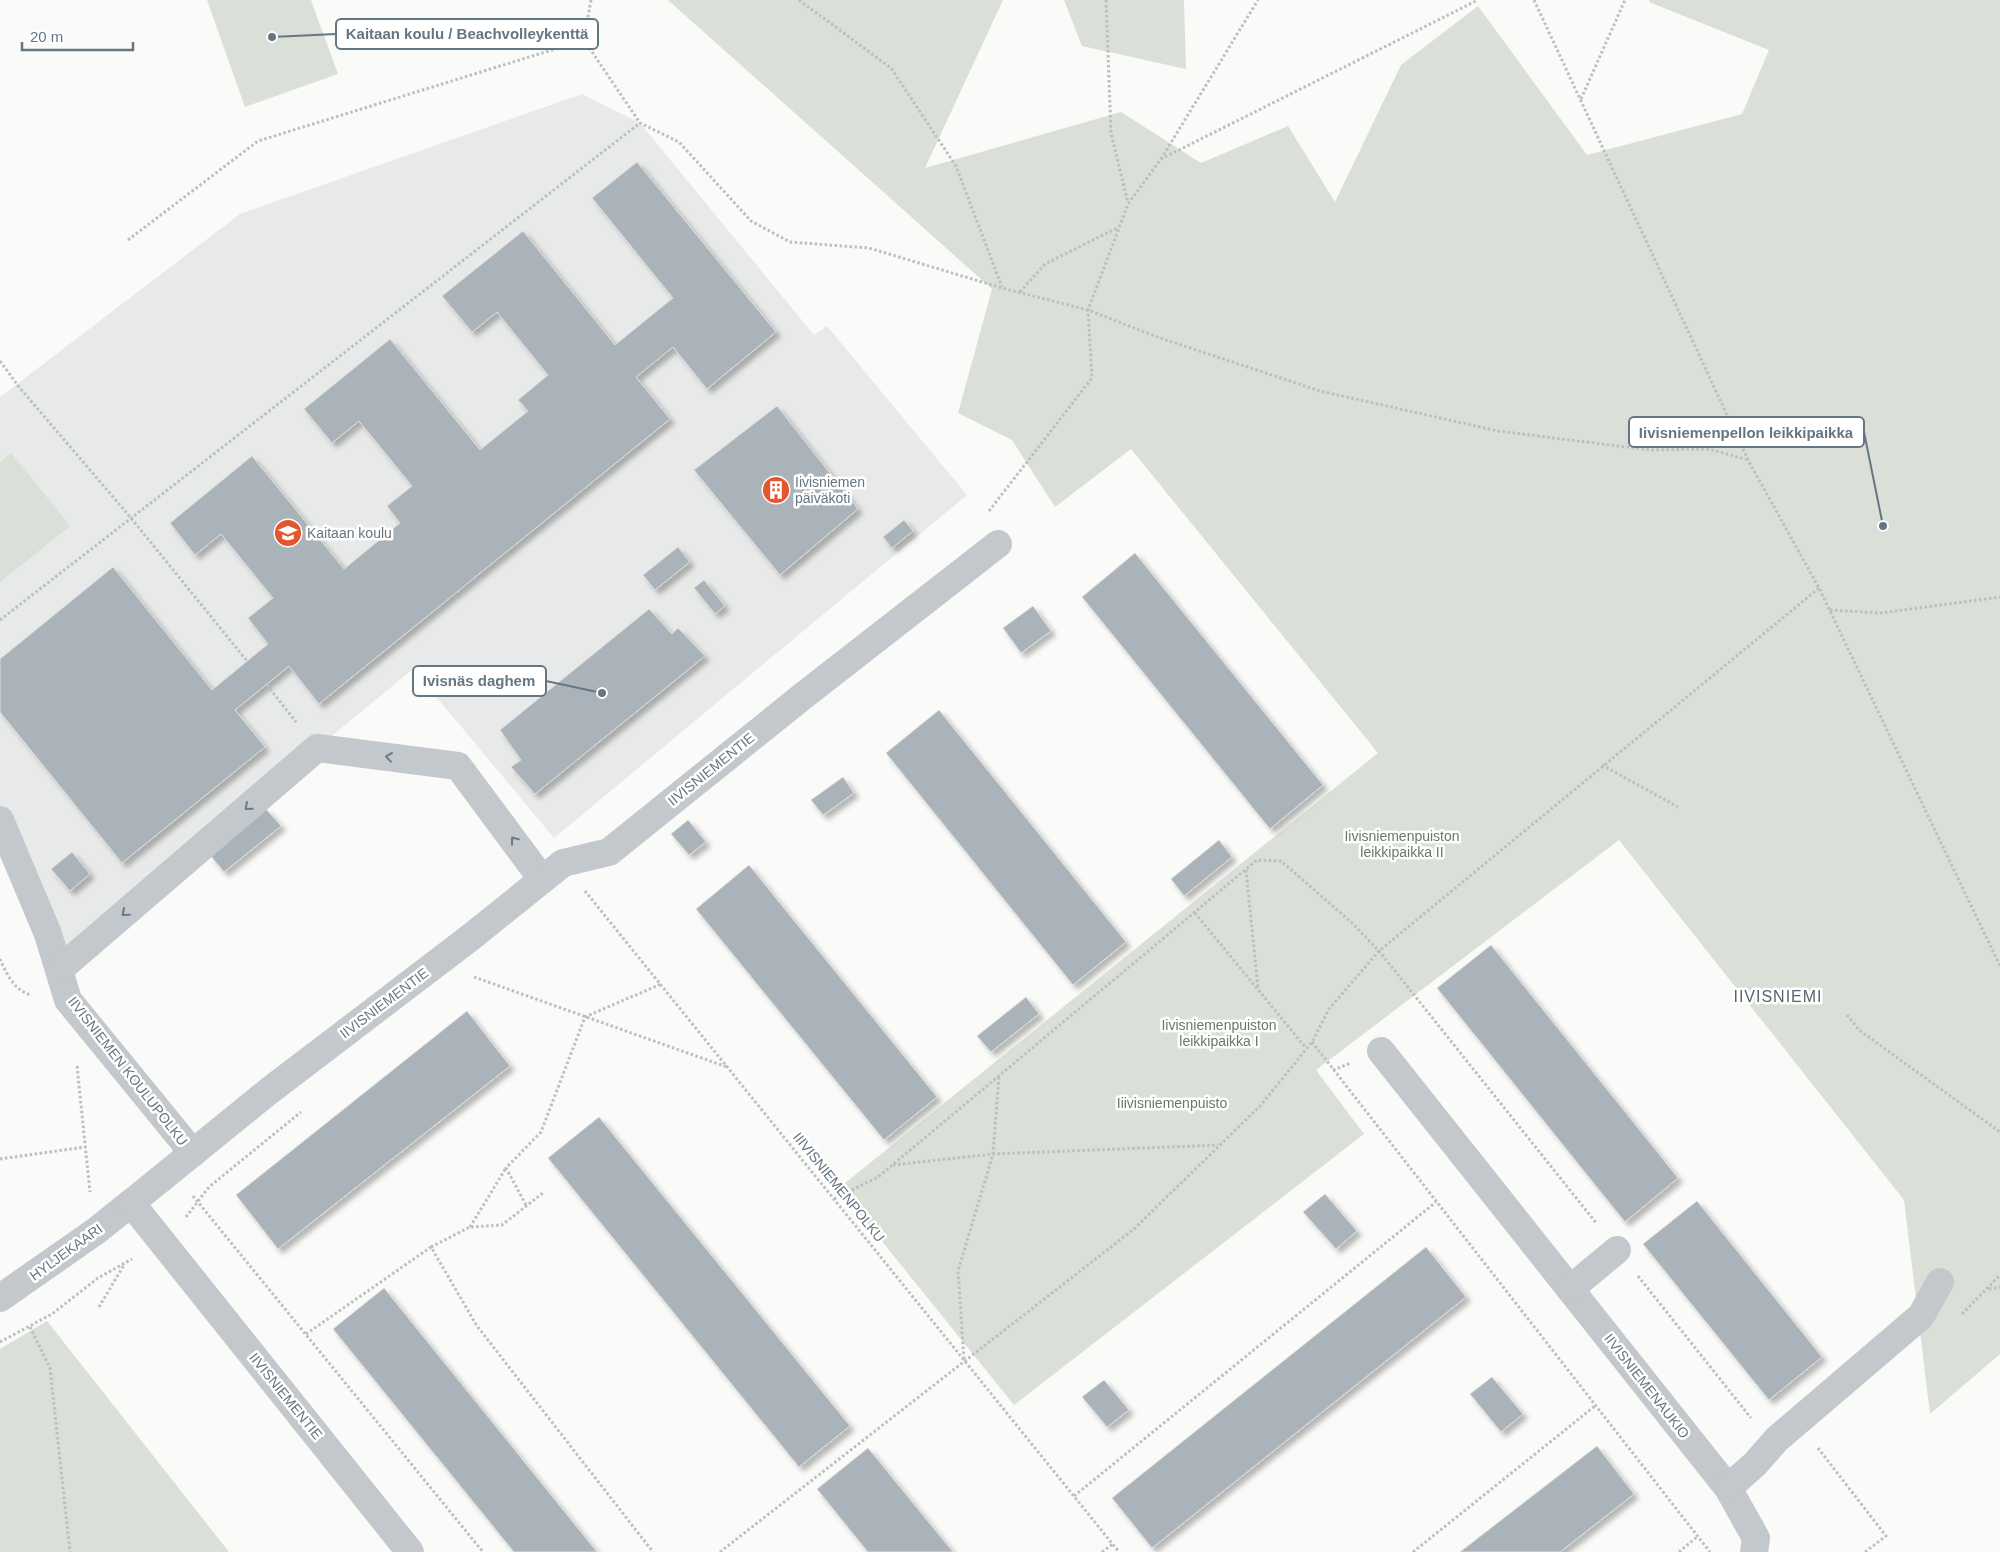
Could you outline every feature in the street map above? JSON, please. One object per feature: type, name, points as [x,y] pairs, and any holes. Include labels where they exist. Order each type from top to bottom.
[{"type":"street","name":"IIVISNIEMENTIE","points":[[410,1552],[131,1202],[269,1091],[470,937],[552,871],[608,852],[803,696],[998,544]]},
{"type":"street","points":[[60,969],[317,748],[458,766],[552,871]]},
{"type":"street","name":"IIVISNIEMEN KOULUPOLKU","points":[[0,820],[48,934],[68,1000],[193,1153]]},
{"type":"street","name":"IIVISNIEMENAUKIO","points":[[1380,1052],[1728,1488],[1756,1538],[1754,1552]]},
{"type":"street","name":"HYLJEKAARI","points":[[0,1298],[80,1242],[131,1202]]},
{"type":"street","points":[[1570,1288],[1617,1250]]},
{"type":"street","points":[[1728,1488],[1755,1464],[1777,1440],[1921,1316],[1940,1282]]},
{"type":"path","points":[[591,0],[584,40],[640,123],[679,142],[751,221],[790,242],[869,248],[1002,288],[1088,310],[1160,338],[1301,385],[1378,404],[1498,431],[1650,450],[1709,449],[1748,460]]},
{"type":"path","points":[[799,0],[891,68],[956,166],[1002,288]]},
{"type":"path","points":[[1106,0],[1111,133],[1128,204]]},
{"type":"path","points":[[986,517],[990,508],[1092,378],[1088,310],[1128,204],[1161,159],[1258,0]]},
{"type":"path","points":[[1161,159],[1478,0]]},
{"type":"path","points":[[1534,0],[1748,460],[1819,588],[2000,966]]},
{"type":"path","points":[[1581,100],[1625,0]]},
{"type":"path","points":[[128,240],[258,141],[584,40]]},
{"type":"path","points":[[0,620],[640,123]]},
{"type":"path","points":[[1020,292],[1045,264],[1120,227]]},
{"type":"path","points":[[0,361],[19,387],[131,518],[247,661]]},
{"type":"path","points":[[720,1552],[1134,1229],[1261,1105],[1312,1042],[1329,1008],[1380,951],[1602,765],[1819,588]]},
{"type":"path","points":[[1829,610],[1881,613],[2000,597]]},
{"type":"path","points":[[1602,765],[1678,807]]},
{"type":"path","points":[[834,1199],[878,1177],[1257,860],[1281,861],[1380,951],[1752,1418]]},
{"type":"path","points":[[1246,869],[1258,989]]},
{"type":"path","name":"IIIVISNIEMENPOLKU","points":[[552,871],[661,984],[1119,1552]]},
{"type":"path","points":[[1194,913],[1306,1048]]},
{"type":"path","points":[[469,975],[727,1067]]},
{"type":"path","points":[[470,1228],[506,1168],[541,1132],[585,1017],[661,984]]},
{"type":"path","points":[[1847,1015],[1859,1030],[2000,1132]]},
{"type":"path","points":[[1312,1042],[1710,1552]]},
{"type":"path","points":[[76,1058],[90,1196]]},
{"type":"path","points":[[964,1360],[958,1271],[993,1154],[999,1075]]},
{"type":"path","points":[[892,1165],[993,1154],[1218,1145]]},
{"type":"path","points":[[0,1159],[85,1147]]},
{"type":"path","points":[[506,1168],[526,1206]]},
{"type":"path","points":[[172,1170],[483,1552]]},
{"type":"path","points":[[306,1334],[431,1247],[470,1228],[502,1225],[542,1193]]},
{"type":"path","points":[[1074,1496],[1436,1202]]},
{"type":"path","points":[[0,1342],[30,1328],[52,1314],[98,1278],[161,1242]]},
{"type":"path","points":[[431,1247],[477,1326],[653,1552]]},
{"type":"path","points":[[99,1307],[125,1264]]},
{"type":"path","points":[[1989,1289],[2000,1287]]},
{"type":"path","points":[[30,1328],[50,1368],[70,1552]]},
{"type":"path","points":[[1413,1552],[1595,1406]]},
{"type":"path","points":[[1813,1442],[1886,1536],[1865,1552]]},
{"type":"path","points":[[1679,1552],[1697,1537]]},
{"type":"path","points":[[1102,1552],[1112,1544]]},
{"type":"shaded area","name":"Kaitaan koulu","points":[[582,94],[640,123],[814,335],[827,326],[967,495],[554,838],[413,669],[317,748],[60,969],[0,824],[0,397],[240,214]]},
{"type":"green space","points":[[207,0],[311,0],[338,74],[245,107]]},
{"type":"green space","points":[[668,0],[1003,0],[925,168],[1121,112],[1201,163],[1288,126],[1335,202],[1401,65],[1478,6],[1587,155],[1742,114],[1769,50],[1649,2],[1650,0],[2000,0],[2000,1354],[1930,1414],[1904,1200],[1619,840],[1316,1070],[1364,1134],[1014,1405],[839,1188],[1378,753],[1131,449],[1055,507],[1012,440],[958,413],[992,289]]},
{"type":"green space","points":[[1064,0],[1184,0],[1186,69],[1082,46]]},
{"type":"green space","points":[[11,453],[70,526],[0,582],[0,462]]},
{"type":"green space","points":[[47,1321],[229,1552],[0,1552],[0,1349]]},
{"type":"building","points":[[637,162],[776,332],[707,389],[673,347],[636,377],[670,419],[319,704],[289,666],[235,710],[265,747],[122,863],[0,712],[0,659],[113,567],[212,690],[268,644],[248,618],[273,598],[221,534],[195,555],[170,523],[252,456],[344,569],[400,523],[387,506],[412,486],[359,421],[332,443],[304,409],[390,339],[480,450],[528,411],[518,400],[548,375],[497,312],[472,332],[442,296],[523,231],[615,345],[673,298],[592,198]]},
{"type":"building","name":"Iivisniemen päiväkoti","points":[[777,406],[858,509],[780,575],[694,470]]},
{"type":"building","points":[[904,520],[913,531],[892,548],[883,537]]},
{"type":"building","points":[[678,547],[690,562],[655,590],[643,575]]},
{"type":"building","points":[[1135,553],[1323,785],[1270,829],[1082,597]]},
{"type":"building","points":[[704,580],[725,606],[715,614],[694,588]]},
{"type":"building","points":[[1033,606],[1051,631],[1021,653],[1003,628]]},
{"type":"building","points":[[649,609],[672,634],[678,628],[705,656],[535,794],[511,767],[521,760],[500,730]]},
{"type":"building","points":[[939,710],[1126,942],[1073,985],[886,753]]},
{"type":"building","points":[[843,777],[854,793],[823,815],[811,800]]},
{"type":"building","points":[[266,809],[281,826],[224,872],[210,855]]},
{"type":"building","points":[[688,820],[706,842],[689,855],[671,834]]},
{"type":"building","points":[[1219,840],[1232,857],[1184,896],[1171,879]]},
{"type":"building","points":[[72,852],[90,874],[70,891],[51,869]]},
{"type":"building","points":[[749,865],[937,1097],[884,1140],[696,909]]},
{"type":"building","points":[[1491,945],[1678,1178],[1625,1222],[1437,988]]},
{"type":"building","points":[[1026,997],[1039,1014],[991,1052],[977,1036]]},
{"type":"building","points":[[467,1011],[510,1066],[278,1249],[236,1195]]},
{"type":"building","points":[[599,1117],[850,1426],[799,1467],[548,1158]]},
{"type":"building","points":[[1325,1194],[1357,1231],[1336,1249],[1303,1212]]},
{"type":"building","points":[[1697,1201],[1822,1357],[1769,1400],[1643,1244]]},
{"type":"building","points":[[1426,1247],[1466,1297],[1152,1548],[1112,1498]]},
{"type":"building","points":[[384,1288],[597,1552],[514,1552],[333,1329]]},
{"type":"building","points":[[1492,1377],[1523,1414],[1501,1432],[1470,1394]]},
{"type":"building","points":[[1104,1380],[1129,1410],[1107,1427],[1082,1397]]},
{"type":"building","points":[[1597,1446],[1634,1494],[1560,1552],[1460,1552]]},
{"type":"building","points":[[868,1448],[953,1552],[868,1552],[817,1489]]},
{"type":"place","name":"Kaitaan koulu / Beachvolleykenttä","points":[[272,37]]},
{"type":"place","name":"Iivisniemen päiväkoti","points":[[776,490]]},
{"type":"place","name":"Iivisniemenpellon leikkipaikka","points":[[1883,526]]},
{"type":"place","name":"Kaitaan koulu","points":[[288,533]]},
{"type":"place","name":"Ivisnäs daghem","points":[[602,693]]},
{"type":"district","name":"IIVISNIEMI","points":[[1778,996]]},
{"type":"park label","name":"Iivisniemenpuiston leikkipaikka II","points":[[1402,844]]},
{"type":"park label","name":"Iivisniemenpuiston leikkipaikka I","points":[[1219,1034]]},
{"type":"park label","name":"Iiivisniemenpuisto","points":[[1172,1103]]}]
